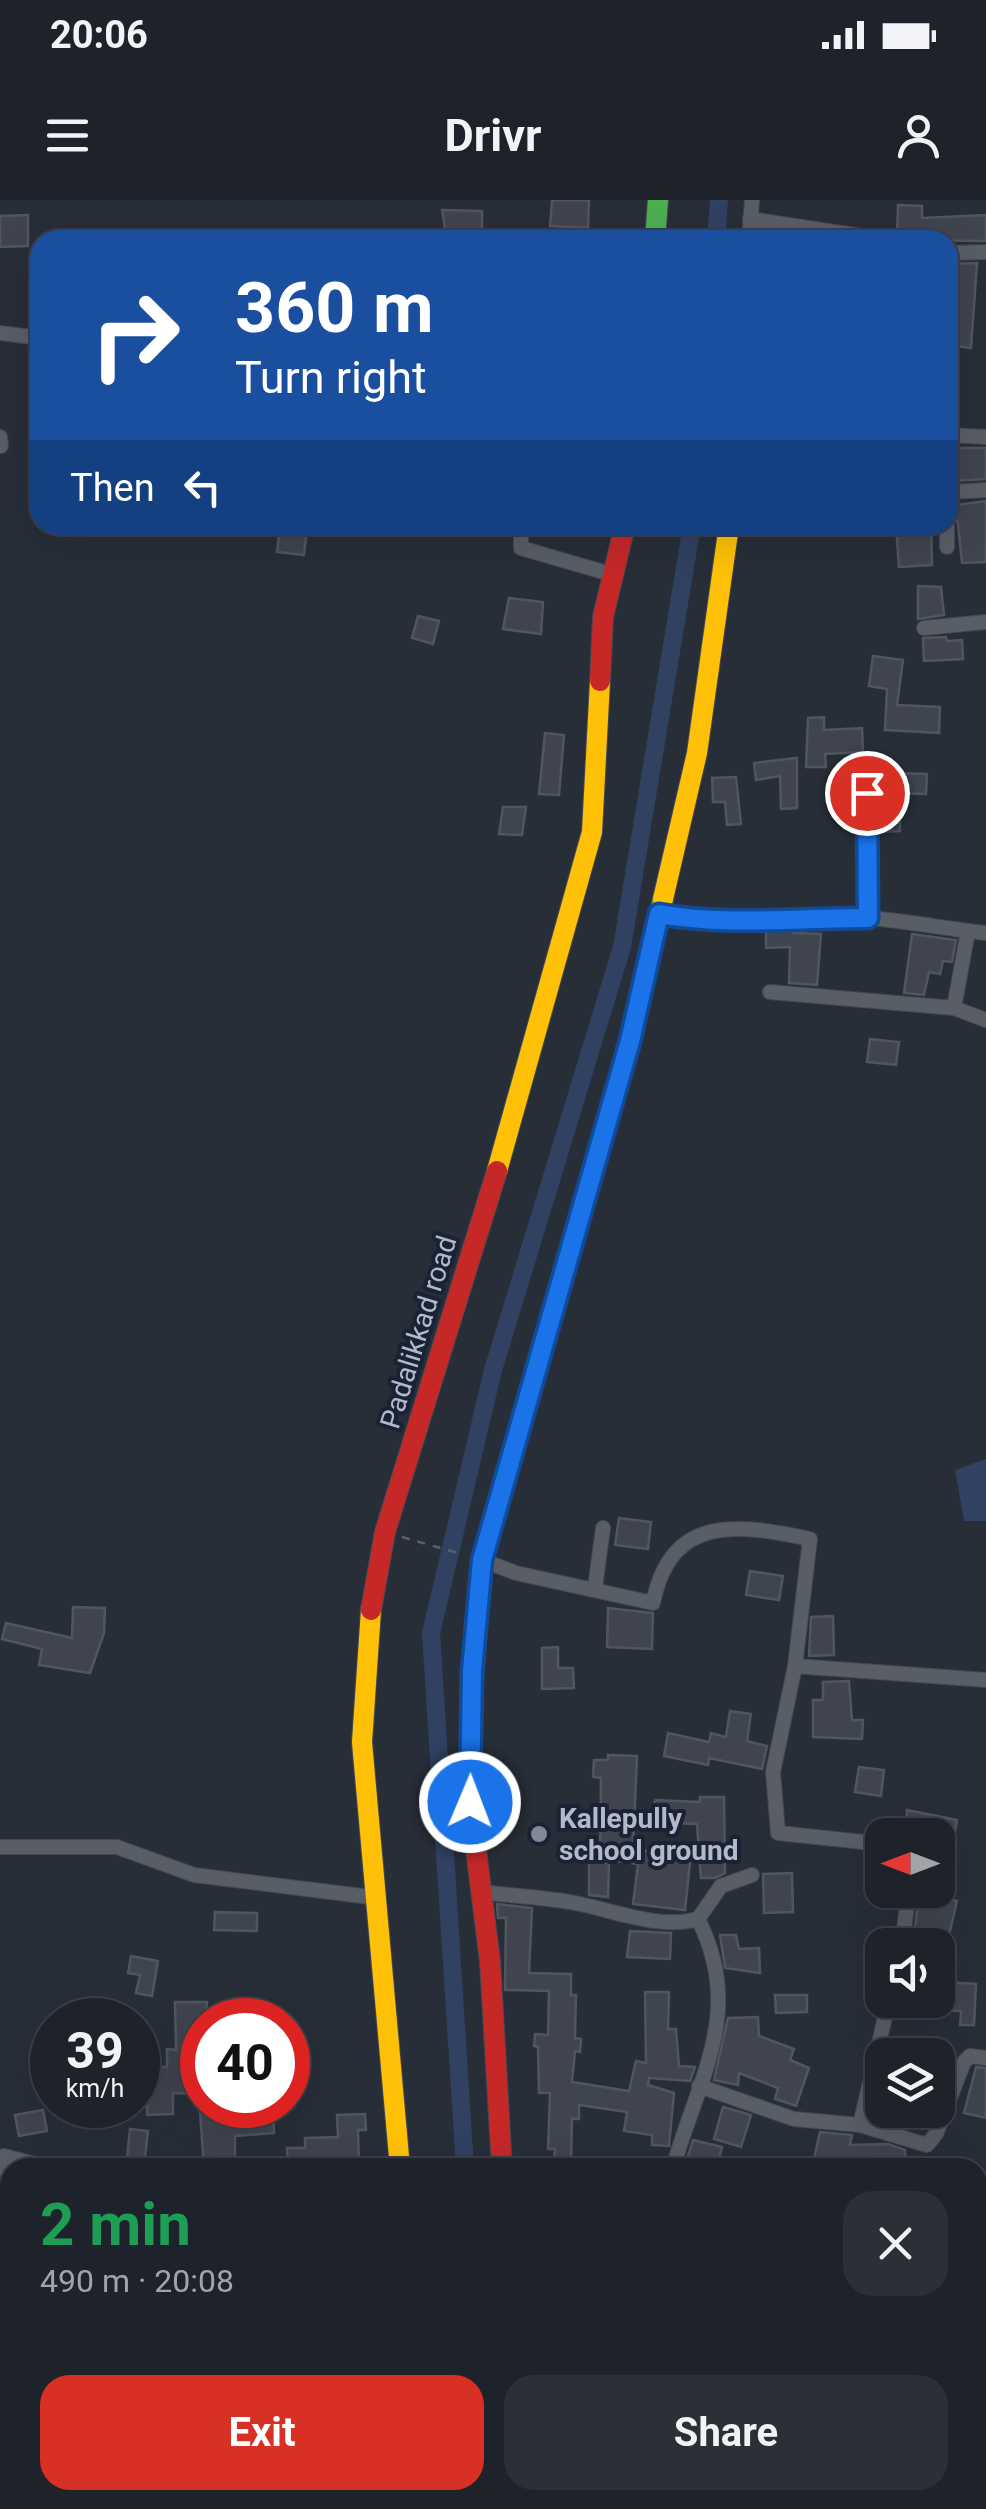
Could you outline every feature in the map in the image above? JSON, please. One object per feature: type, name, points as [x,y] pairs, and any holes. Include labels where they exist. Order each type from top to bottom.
[{"type":"street","points":[[655,230],[658,200]]},
{"type":"street","points":[[749,230],[752,200]]},
{"type":"street","points":[[750,219],[822,230]]},
{"type":"street","points":[[958,253],[986,252]]},
{"type":"street","points":[[0,334],[30,337]]},
{"type":"street","points":[[958,436],[986,437]]},
{"type":"street","points":[[0,437],[1,446]]},
{"type":"street","points":[[958,491],[986,490]]},
{"type":"street","points":[[521,535],[521,548],[614,575]]},
{"type":"street","name":"Padalikkad road","points":[[399,2158],[362,1742],[368,1624],[385,1532],[506,1138],[592,832],[604,617],[623,535]]},
{"type":"street","points":[[501,2158],[490,1961],[470,1802],[472,1671],[482,1560],[625,1059],[697,753],[728,535]]},
{"type":"street","points":[[947,535],[948,547]]},
{"type":"street","points":[[924,628],[986,622]]},
{"type":"street","points":[[867,793],[868,918]]},
{"type":"street","points":[[659,914],[710,922],[748,917],[868,918],[986,933]]},
{"type":"street","points":[[954,1008],[968,931]]},
{"type":"street","points":[[770,992],[954,1008],[986,1020]]},
{"type":"street","points":[[482,1560],[516,1574],[653,1603],[660,1569],[694,1538],[742,1524],[810,1539],[795,1666],[773,1772],[778,1833],[865,1842]]},
{"type":"street","points":[[595,1588],[603,1528]]},
{"type":"street","points":[[795,1666],[986,1680]]},
{"type":"street","points":[[0,1847],[118,1847],[194,1875],[378,1898]]},
{"type":"street","points":[[482,1892],[685,1922],[698,1919],[721,1886],[752,1875]]},
{"type":"street","points":[[676,2158],[720,2013],[720,1986],[698,1919]]},
{"type":"street","points":[[860,2126],[885,2018]]},
{"type":"street","points":[[699,2086],[794,2119],[860,2126],[927,2145],[936,2134],[964,2062],[970,2056],[986,2058]]},
{"type":"path","points":[[385,1532],[482,1560]]},
{"type":"water","points":[[986,1459],[986,1521],[964,1521],[955,1470]]},
{"type":"building","points":[[552,200],[589,200],[588,228],[550,226]]},
{"type":"building","points":[[898,205],[922,206],[922,218],[986,215],[986,241],[958,241],[958,230],[897,230]]},
{"type":"building","points":[[442,210],[482,211],[482,230],[445,230]]},
{"type":"building","points":[[28,215],[28,246],[0,247],[0,216]]},
{"type":"building","points":[[977,263],[971,348],[958,346],[958,264]]},
{"type":"building","points":[[958,448],[986,448],[986,479],[958,481]]},
{"type":"building","points":[[986,501],[986,562],[962,563],[958,505]]},
{"type":"building","points":[[279,535],[306,535],[304,555],[277,552]]},
{"type":"building","points":[[897,535],[931,535],[932,565],[899,567]]},
{"type":"building","points":[[918,586],[941,587],[944,615],[918,619]]},
{"type":"building","points":[[509,598],[543,602],[541,634],[503,629]]},
{"type":"building","points":[[418,616],[439,621],[433,644],[412,638]]},
{"type":"building","points":[[946,637],[947,641],[962,640],[963,659],[924,661],[923,638]]},
{"type":"building","points":[[873,656],[903,660],[897,705],[940,707],[939,733],[885,730],[887,689],[869,686]]},
{"type":"building","points":[[824,717],[824,730],[862,728],[863,752],[825,754],[826,767],[806,767],[808,718]]},
{"type":"building","points":[[545,733],[564,735],[559,795],[539,794]]},
{"type":"building","points":[[797,758],[797,808],[781,809],[780,776],[756,780],[754,763]]},
{"type":"building","points":[[893,773],[927,774],[926,794],[892,793]]},
{"type":"building","points":[[736,777],[741,824],[727,825],[725,802],[713,802],[712,778]]},
{"type":"building","points":[[878,804],[900,804],[900,831],[878,832]]},
{"type":"building","points":[[503,807],[526,807],[522,835],[499,834]]},
{"type":"building","points":[[793,928],[793,933],[821,934],[817,985],[789,983],[790,947],[766,948],[766,929]]},
{"type":"building","points":[[912,934],[956,940],[952,962],[943,961],[940,974],[929,972],[924,995],[904,993]]},
{"type":"building","points":[[870,1039],[899,1042],[896,1065],[867,1062]]},
{"type":"building","points":[[619,1518],[651,1522],[648,1549],[615,1545]]},
{"type":"building","points":[[750,1571],[783,1576],[779,1600],[746,1595]]},
{"type":"building","points":[[73,1607],[105,1608],[104,1633],[90,1673],[39,1665],[42,1649],[2,1639],[6,1623],[72,1638]]},
{"type":"building","points":[[608,1608],[653,1613],[652,1649],[607,1647]]},
{"type":"building","points":[[833,1616],[834,1655],[809,1656],[811,1617]]},
{"type":"building","points":[[558,1647],[558,1668],[573,1668],[574,1688],[542,1689],[542,1648]]},
{"type":"building","points":[[849,1681],[852,1720],[863,1720],[862,1739],[813,1737],[813,1700],[823,1700],[823,1682]]},
{"type":"building","points":[[730,1711],[751,1714],[747,1741],[767,1746],[762,1769],[709,1758],[708,1765],[664,1756],[668,1733],[709,1742],[711,1733],[726,1737]]},
{"type":"building","points":[[608,1755],[637,1756],[633,1850],[691,1853],[685,1910],[633,1904],[638,1864],[600,1859],[601,1778],[593,1777],[594,1760],[608,1760]]},
{"type":"building","points":[[859,1767],[884,1770],[881,1796],[855,1792]]},
{"type":"building","points":[[700,1797],[724,1797],[725,1873],[715,1878],[701,1878],[697,1824],[650,1822],[655,1800],[700,1802]]},
{"type":"building","points":[[907,1810],[947,1818],[907,1818]]},
{"type":"building","points":[[589,1863],[609,1863],[608,1897],[589,1895]]},
{"type":"building","points":[[792,1873],[793,1912],[764,1913],[763,1874]]},
{"type":"building","points":[[957,1901],[951,1928],[915,1928],[917,1908],[955,1908]]},
{"type":"building","points":[[497,1904],[532,1908],[529,1973],[571,1974],[571,1995],[576,1995],[575,2038],[581,2039],[580,2052],[575,2051],[572,2082],[629,2091],[636,2061],[646,2063],[645,1992],[669,1992],[668,2029],[676,2029],[679,2066],[695,2067],[690,2081],[649,2078],[648,2085],[674,2093],[669,2146],[652,2145],[652,2135],[624,2131],[627,2112],[579,2105],[579,2119],[572,2119],[571,2158],[554,2158],[555,2149],[548,2149],[550,2093],[539,2093],[538,2047],[534,2046],[535,2034],[548,2035],[549,1991],[505,1990],[506,1918],[498,1918]]},
{"type":"building","points":[[215,1912],[257,1913],[257,1931],[214,1930]]},
{"type":"building","points":[[630,1931],[671,1933],[670,1959],[627,1957]]},
{"type":"building","points":[[720,1935],[736,1935],[739,1949],[759,1948],[760,1973],[725,1968]]},
{"type":"building","points":[[131,1956],[158,1961],[152,1996],[136,1993],[140,1975],[128,1973]]},
{"type":"building","points":[[955,1983],[976,1984],[974,2025],[960,2025],[961,2011],[955,2011]]},
{"type":"building","points":[[775,1995],[807,1995],[807,2012],[776,2013]]},
{"type":"building","points":[[175,2002],[180,2002],[180,2093],[173,2093],[173,2114],[160,2114],[160,2067],[167,2067],[167,2049],[176,2050]]},
{"type":"building","points":[[758,2017],[759,2036],[794,2049],[790,2060],[809,2068],[796,2106],[775,2099],[778,2088],[739,2073],[738,2085],[714,2080],[728,2018]]},
{"type":"building","points":[[976,2067],[986,2068],[986,2118],[964,2113]]},
{"type":"building","points":[[723,2107],[751,2115],[741,2147],[714,2139]]},
{"type":"building","points":[[30,2112],[30,2128],[47,2131],[19,2136],[15,2115]]},
{"type":"building","points":[[365,2114],[366,2130],[358,2130],[359,2158],[288,2158],[287,2148],[305,2148],[305,2138],[338,2137],[337,2115]]},
{"type":"building","points":[[201,2128],[274,2128],[274,2133],[235,2136],[235,2158],[203,2158]]},
{"type":"building","points":[[130,2129],[148,2131],[145,2158],[127,2158]]},
{"type":"building","points":[[820,2132],[852,2135],[850,2145],[888,2144],[905,2150],[906,2158],[814,2158]]},
{"type":"building","points":[[693,2140],[722,2147],[719,2158],[687,2158]]},
{"type":"waterway","points":[[717,230],[719,200]]},
{"type":"waterway","points":[[464,2158],[431,1633],[493,1370],[622,947],[690,535]]},
{"type":"traffic: fast","points":[[656,230],[658,200]]},
{"type":"traffic: fast","points":[[471,1710],[482,1560],[630,1041],[663,899]]},
{"type":"traffic: slow","points":[[663,899],[697,753],[728,535]]},
{"type":"traffic: slow","points":[[497,1171],[592,832],[600,681]]},
{"type":"traffic: slow","points":[[371,1610],[362,1742],[399,2158]]},
{"type":"traffic: jam","points":[[600,681],[603,617],[623,535]]},
{"type":"traffic: jam","points":[[371,1610],[385,1532],[497,1171]]},
{"type":"traffic: jam","points":[[471,1710],[470,1802],[490,1961],[501,2158]]},
{"type":"place","name":"Kallepully school ground","points":[[539,1834]]},
{"type":"route","points":[[470,1802],[472,1671],[482,1560],[630,1041],[659,914],[710,922],[748,917],[868,918],[867,793]]}]
